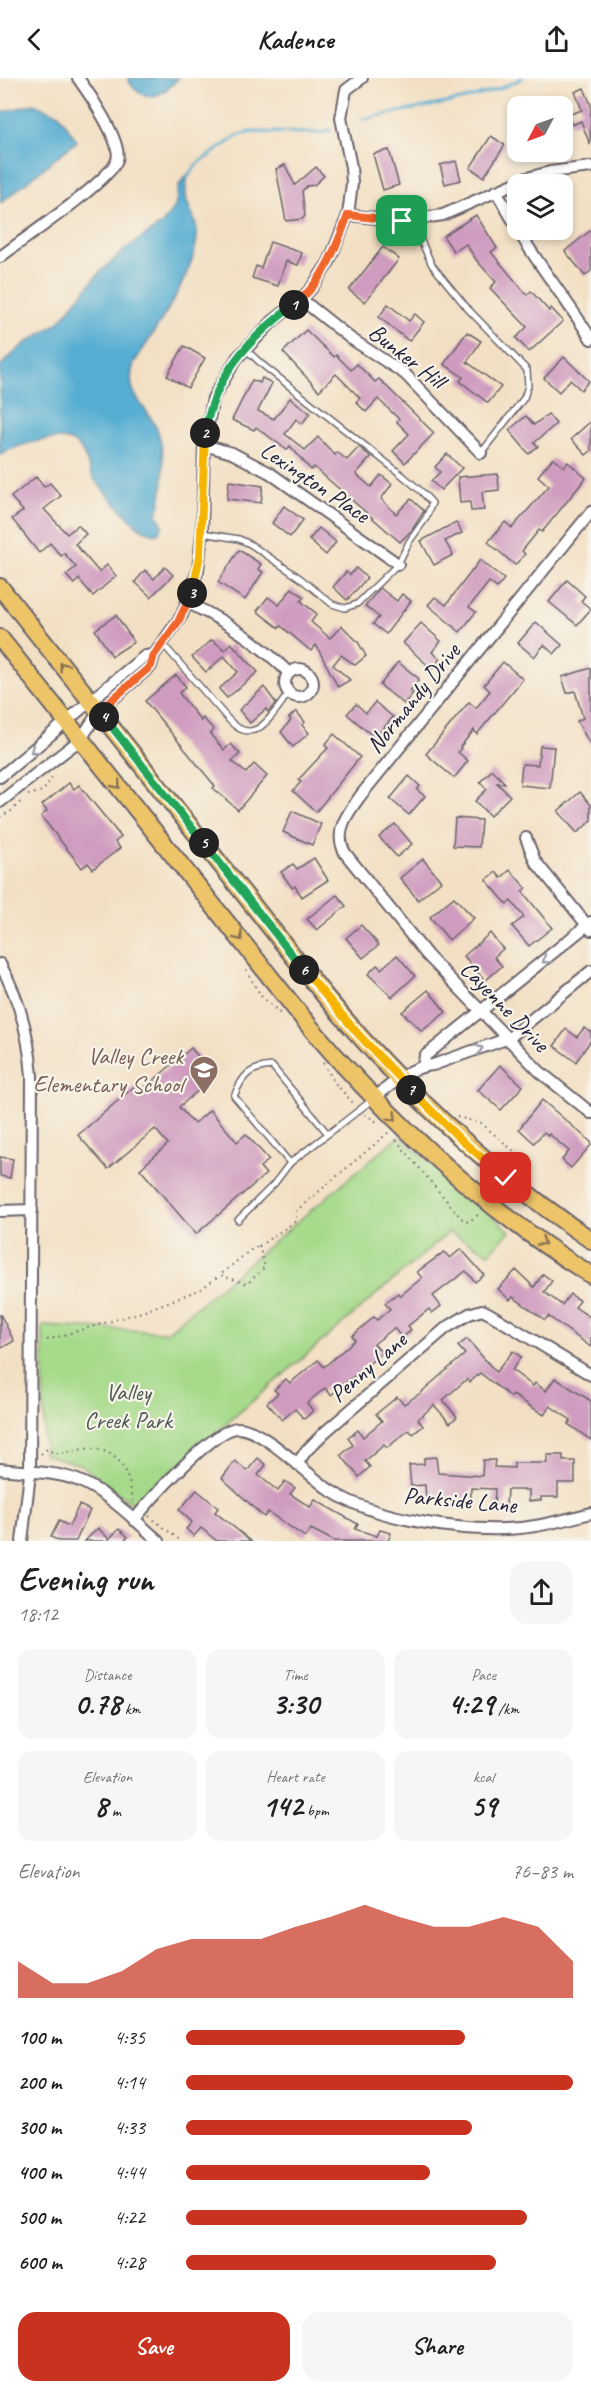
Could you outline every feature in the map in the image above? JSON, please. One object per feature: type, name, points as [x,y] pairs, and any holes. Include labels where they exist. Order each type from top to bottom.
[{"type":"main road","points":[[0,587],[325,996],[399,1079],[461,1140],[495,1169],[591,1240]]},
{"type":"main road","points":[[0,638],[310,1027],[374,1098],[431,1154],[485,1199],[539,1240],[591,1275]]},
{"type":"street","points":[[0,257],[104,178],[118,159],[116,143],[78,78]]},
{"type":"street","points":[[0,777],[68,722],[148,669],[154,655],[164,644],[188,603],[198,570],[202,533],[204,445],[213,398],[237,358],[273,321],[301,299],[329,262],[348,215],[352,183],[341,118],[346,90],[362,78]]},
{"type":"street","points":[[348,215],[384,220],[417,220],[443,215],[527,178],[550,172],[591,167]]},
{"type":"street","points":[[496,191],[507,210]]},
{"type":"street","points":[[524,240],[541,268],[574,311],[591,339]]},
{"type":"street","name":"Bunker Hill","points":[[301,299],[350,338],[405,374],[481,453]]},
{"type":"street","name":"Lexington Place","points":[[204,445],[232,453],[270,473],[398,564]]},
{"type":"street","name":"Normandy Drive","points":[[398,918],[345,853],[341,846],[341,828],[361,795],[591,512]]},
{"type":"street","points":[[188,603],[225,621],[250,637],[289,673]]},
{"type":"street","points":[[298,670],[309,675],[312,684],[309,692],[296,697],[289,693],[285,683],[289,673],[298,670]]},
{"type":"street","points":[[0,802],[81,739],[94,706]]},
{"type":"street","points":[[12,767],[25,783]]},
{"type":"street","points":[[423,1066],[425,1056],[590,926],[535,861],[526,838]]},
{"type":"street","name":"Cayenne Drive","points":[[398,918],[427,955],[539,1071],[591,1113]]},
{"type":"street","points":[[0,964],[21,1011],[30,1049],[32,1076],[30,1474],[22,1541]]},
{"type":"street","points":[[374,1098],[399,1079],[423,1066],[433,1065],[508,1038],[591,971]]},
{"type":"street","points":[[0,1211],[32,1210]]},
{"type":"street","name":"Penny Lane","points":[[297,1464],[325,1432],[408,1360],[453,1323],[482,1310],[591,1375]]},
{"type":"street","name":"Parkside Lane","points":[[134,1520],[169,1480],[210,1443],[223,1433],[237,1428],[251,1431],[332,1492],[353,1503],[420,1522],[461,1527],[518,1529],[591,1513]]},
{"type":"street","points":[[0,1469],[30,1474],[49,1474],[79,1481],[95,1489],[159,1541]]},
{"type":"lane","points":[[417,220],[417,232],[437,272],[498,343],[527,370],[528,386],[524,398],[481,453]]},
{"type":"lane","points":[[202,533],[239,539],[250,544],[300,578],[332,604],[345,608],[357,604],[398,564],[409,542],[426,519],[432,503],[409,481],[245,349]]},
{"type":"lane","points":[[164,644],[239,730],[247,732],[259,729],[289,693]]},
{"type":"lane","points":[[290,1163],[234,1096],[241,1078],[257,1068],[272,1066],[328,1134]]},
{"type":"lane","points":[[238,1220],[274,1184],[290,1163],[374,1098]]},
{"type":"path","points":[[0,817],[13,810],[28,795],[43,791],[56,771]]},
{"type":"path","points":[[454,1116],[481,1123],[522,1158],[518,1164]]},
{"type":"path","points":[[47,1340],[145,1311],[201,1288],[249,1251],[296,1221],[296,1211],[390,1131]]},
{"type":"path","points":[[220,1275],[246,1284],[265,1267],[259,1246]]},
{"type":"path","points":[[30,1456],[42,1454],[47,1449],[59,1454],[85,1449],[108,1453],[123,1466],[133,1502],[181,1541]]},
{"type":"green space","name":"Valley Creek Park","points":[[399,1136],[510,1231],[489,1253],[449,1232],[133,1504],[81,1465],[44,1454],[43,1326],[167,1332]]},
{"type":"water","points":[[128,78],[179,78],[162,93],[149,96],[136,90]]},
{"type":"water","points":[[33,104],[59,114],[77,141],[1,203],[0,113]]},
{"type":"water","points":[[188,174],[186,194],[197,231],[196,246],[191,263],[174,299],[134,363],[131,375],[135,394],[150,416],[159,435],[163,455],[161,496],[157,515],[163,525],[157,534],[140,528],[115,503],[93,477],[81,450],[72,442],[63,439],[40,440],[0,455],[0,366],[24,344],[58,323],[100,272],[128,247],[162,224],[175,207],[179,185]]},
{"type":"building","points":[[584,88],[591,105],[590,145],[581,121],[573,125],[573,113],[582,110],[575,92]]},
{"type":"building","points":[[491,136],[505,145],[484,177],[470,168]]},
{"type":"building","points":[[389,150],[399,185],[383,190],[373,154]]},
{"type":"building","points":[[456,161],[461,180],[445,184],[440,165]]},
{"type":"building","points":[[285,165],[295,185],[316,167],[324,176],[314,185],[307,186],[302,191],[305,216],[302,219],[286,221],[276,169]]},
{"type":"building","points":[[476,215],[497,248],[491,252],[527,295],[531,291],[549,311],[551,308],[563,321],[529,352],[516,338],[527,327],[490,288],[496,282],[477,261],[466,244],[454,252],[443,236]]},
{"type":"building","points":[[591,230],[591,271],[585,276],[565,251]]},
{"type":"building","points":[[270,242],[302,253],[298,265],[286,261],[278,286],[252,278],[256,266],[261,268]]},
{"type":"building","points":[[383,247],[399,259],[365,302],[349,290]]},
{"type":"building","points":[[388,304],[409,321],[415,314],[424,322],[409,341],[379,317]]},
{"type":"building","points":[[306,330],[351,370],[357,364],[375,382],[379,379],[434,433],[405,463],[393,451],[409,434],[397,422],[399,419],[378,399],[366,412],[356,402],[360,398],[336,374],[319,391],[283,352]]},
{"type":"building","points":[[467,332],[481,341],[467,362],[501,387],[488,403],[460,381],[463,377],[444,364]]},
{"type":"building","points":[[184,346],[205,358],[188,388],[167,376]]},
{"type":"building","points":[[564,357],[589,381],[581,390],[570,380],[559,392],[544,378]]},
{"type":"building","points":[[262,378],[272,383],[258,411],[274,419],[290,398],[310,413],[302,424],[296,419],[285,434],[305,450],[318,437],[335,455],[337,452],[347,460],[359,447],[371,457],[356,474],[371,487],[381,475],[392,484],[381,499],[396,514],[411,499],[424,511],[412,530],[400,542],[314,467],[311,470],[290,446],[287,450],[256,427],[254,430],[232,420],[252,380],[260,383]]},
{"type":"building","points":[[548,414],[556,424],[534,443],[538,446],[529,454],[509,430],[526,416],[534,425]]},
{"type":"building","points":[[591,421],[591,451],[586,455],[571,439]]},
{"type":"building","points":[[447,454],[462,468],[441,490],[431,481],[440,472],[435,467]]},
{"type":"building","points":[[553,458],[564,467],[568,462],[586,478],[542,532],[539,530],[522,551],[525,554],[515,565],[488,542],[505,522],[512,528],[549,486],[538,476]]},
{"type":"building","points":[[498,474],[499,490],[482,492],[484,510],[471,511],[470,502],[460,503],[458,477]]},
{"type":"building","points":[[36,477],[44,487],[50,483],[61,496],[44,509],[67,534],[78,525],[86,534],[75,544],[99,572],[107,565],[116,576],[93,596],[79,579],[74,584],[66,575],[76,567],[64,553],[61,556],[50,543],[39,553],[12,519],[23,511],[11,497]]},
{"type":"building","points":[[229,481],[263,486],[261,503],[227,499]]},
{"type":"building","points":[[284,506],[303,520],[290,537],[272,523]]},
{"type":"building","points":[[456,522],[462,533],[445,541],[453,555],[434,565],[421,541]]},
{"type":"building","points":[[319,528],[336,542],[326,555],[309,540]]},
{"type":"building","points":[[239,550],[261,564],[258,569],[263,572],[245,600],[218,582]]},
{"type":"building","points":[[480,560],[504,579],[497,588],[489,582],[469,607],[476,612],[460,632],[428,605],[435,597],[446,605]]},
{"type":"building","points":[[165,567],[173,575],[151,597],[135,582],[145,570],[154,579]]},
{"type":"building","points":[[356,568],[367,578],[347,600],[333,587],[346,572],[350,575]]},
{"type":"building","points":[[567,580],[585,596],[581,601],[591,609],[577,625],[549,602]]},
{"type":"building","points":[[292,588],[304,597],[301,601],[317,614],[311,622],[330,638],[342,626],[358,642],[366,656],[355,665],[341,655],[333,665],[350,680],[338,687],[316,645],[311,651],[281,626],[279,628],[257,611],[268,597],[279,605]]},
{"type":"building","points":[[380,588],[397,601],[402,594],[411,601],[386,634],[373,624],[379,617],[365,606]]},
{"type":"building","points":[[116,615],[134,642],[112,656],[95,630]]},
{"type":"building","points":[[536,622],[562,645],[554,654],[544,645],[534,657],[518,643]]},
{"type":"building","points":[[421,623],[441,641],[432,652],[440,659],[432,669],[403,643]]},
{"type":"building","points":[[212,640],[225,650],[231,643],[258,672],[227,698],[219,689],[238,672],[224,656],[206,672],[192,657]]},
{"type":"building","points":[[398,662],[419,679],[410,691],[413,693],[404,704],[380,685]]},
{"type":"building","points":[[503,662],[523,679],[477,734],[474,730],[460,747],[458,752],[468,761],[454,778],[426,754],[469,702],[476,708],[490,691],[484,685]]},
{"type":"building","points":[[591,668],[591,746],[577,721],[583,718],[575,691],[567,693],[562,677]]},
{"type":"building","points":[[176,675],[186,687],[179,693],[201,721],[203,718],[214,730],[210,734],[224,750],[231,744],[240,754],[232,761],[246,773],[254,764],[267,776],[238,810],[213,788],[215,786],[145,701]]},
{"type":"building","points":[[264,687],[276,703],[268,712],[266,709],[250,723],[239,710]]},
{"type":"building","points":[[375,702],[393,717],[375,738],[347,714],[356,704],[366,713]]},
{"type":"building","points":[[296,711],[305,722],[302,725],[309,733],[293,747],[281,732]]},
{"type":"building","points":[[334,734],[360,757],[316,812],[293,791],[301,782],[298,780],[328,748],[325,745]]},
{"type":"building","points":[[540,746],[554,747],[550,788],[520,785],[522,764],[538,765]]},
{"type":"building","points":[[492,770],[505,783],[497,783],[510,796],[490,816],[475,801],[487,789],[480,782]]},
{"type":"building","points":[[409,776],[420,786],[417,790],[425,796],[409,815],[390,799]]},
{"type":"building","points":[[69,783],[74,789],[79,785],[121,837],[115,842],[120,848],[93,869],[88,863],[82,868],[41,816],[47,811],[42,805]]},
{"type":"building","points":[[580,792],[591,805],[591,821],[577,833],[558,811]]},
{"type":"building","points":[[292,811],[321,824],[312,845],[283,832]]},
{"type":"building","points":[[455,818],[481,820],[479,847],[453,846]]},
{"type":"building","points":[[395,824],[412,844],[397,857],[379,837]]},
{"type":"building","points":[[314,858],[328,880],[302,897],[295,886],[292,888],[281,872],[293,864],[297,869]]},
{"type":"building","points":[[423,859],[441,881],[418,900],[400,878]]},
{"type":"building","points":[[510,870],[526,888],[522,891],[552,928],[529,946],[512,926],[524,917],[511,901],[507,904],[486,880],[496,872],[501,878]]},
{"type":"building","points":[[337,895],[346,906],[317,930],[307,919]]},
{"type":"building","points":[[454,897],[474,918],[449,940],[430,917]]},
{"type":"building","points":[[361,925],[379,945],[363,958],[346,938]]},
{"type":"building","points":[[490,933],[503,949],[494,957],[502,966],[485,981],[464,956]]},
{"type":"building","points":[[397,955],[415,976],[392,997],[368,974],[377,965],[381,969]]},
{"type":"building","points":[[428,990],[446,1012],[422,1031],[402,1012]]},
{"type":"building","points":[[584,1028],[591,1032],[591,1040],[576,1062],[554,1046],[566,1029],[577,1037]]},
{"type":"building","points":[[191,1048],[215,1076],[179,1107],[194,1124],[210,1110],[237,1142],[246,1134],[269,1160],[260,1167],[266,1174],[196,1234],[140,1169],[168,1144],[155,1129],[108,1169],[78,1135],[135,1086],[140,1092]]},
{"type":"building","points":[[500,1065],[523,1086],[501,1110],[478,1090]]},
{"type":"building","points":[[542,1100],[591,1142],[591,1145],[571,1168],[562,1160],[569,1151],[549,1134],[548,1136],[544,1132],[534,1143],[519,1129]]},
{"type":"building","points":[[0,1157],[13,1159],[10,1178],[0,1176]]},
{"type":"building","points":[[461,1249],[484,1275],[475,1282],[466,1271],[433,1296],[441,1306],[432,1313],[429,1309],[408,1326],[411,1330],[402,1338],[394,1328],[374,1344],[382,1353],[331,1395],[325,1388],[307,1403],[313,1411],[304,1419],[295,1409],[282,1420],[267,1403],[278,1393],[274,1390],[286,1379],[290,1383],[318,1360],[324,1367],[355,1340],[352,1336],[374,1317],[377,1320],[390,1309],[385,1303],[398,1293],[400,1296],[422,1278],[417,1272],[444,1252],[450,1258]]},
{"type":"building","points":[[516,1270],[534,1287],[543,1274],[552,1281],[544,1292],[562,1305],[570,1294],[580,1301],[575,1307],[591,1318],[591,1347],[548,1316],[545,1320],[513,1297],[510,1300],[498,1289]]},
{"type":"building","points":[[0,1314],[14,1341],[0,1349]]},
{"type":"building","points":[[467,1339],[496,1372],[513,1351],[521,1357],[512,1370],[533,1386],[535,1383],[546,1391],[555,1378],[591,1401],[591,1440],[568,1424],[571,1420],[550,1406],[544,1415],[513,1395],[511,1397],[480,1373],[470,1382],[467,1379],[443,1400],[457,1417],[450,1423],[434,1405],[418,1419],[423,1426],[413,1434],[409,1430],[387,1448],[384,1445],[365,1461],[370,1467],[359,1477],[341,1455],[353,1445],[348,1438],[358,1430],[363,1437],[382,1421],[376,1414],[397,1397],[404,1404],[419,1394],[465,1354],[458,1346]]},
{"type":"building","points":[[547,1455],[563,1455],[563,1461],[575,1461],[575,1483],[558,1483],[558,1497],[541,1497],[541,1500],[529,1501],[529,1490],[507,1490],[506,1505],[494,1505],[495,1489],[471,1488],[471,1502],[445,1501],[445,1499],[426,1500],[425,1485],[411,1486],[409,1465],[424,1464],[424,1458],[436,1457],[438,1473],[482,1476],[483,1460],[495,1460],[494,1467],[514,1468],[514,1463],[547,1463]]},
{"type":"building","points":[[258,1458],[266,1465],[258,1475],[278,1491],[285,1481],[295,1488],[290,1494],[310,1507],[315,1500],[358,1524],[355,1529],[377,1536],[380,1530],[391,1533],[388,1541],[334,1541],[311,1529],[305,1537],[268,1512],[264,1517],[222,1478],[235,1461],[247,1471]]},
{"type":"building","points":[[197,1490],[218,1508],[215,1512],[251,1541],[217,1541],[201,1528],[194,1536],[186,1529],[192,1522],[179,1510]]},
{"type":"building","points":[[79,1505],[90,1510],[76,1541],[59,1541],[51,1537],[59,1521],[69,1526]]},
{"type":"building","points":[[98,1528],[109,1539],[119,1529],[128,1537],[123,1541],[85,1541]]},
{"type":"waterway","points":[[362,120],[485,94],[522,78]]},
{"type":"waterway","points":[[187,178],[197,164],[237,136],[251,132],[321,133],[330,130]]},
{"type":"place","name":"Valley Creek Elementary School","points":[[204,1096]]},
{"type":"route","points":[[402,221],[348,215],[336,248],[311,289],[258,334],[237,358],[220,383],[208,413],[204,445],[201,491],[202,533],[195,585],[182,615],[154,655],[151,666],[99,711],[335,1008],[417,1097],[461,1140],[506,1178]]}]
